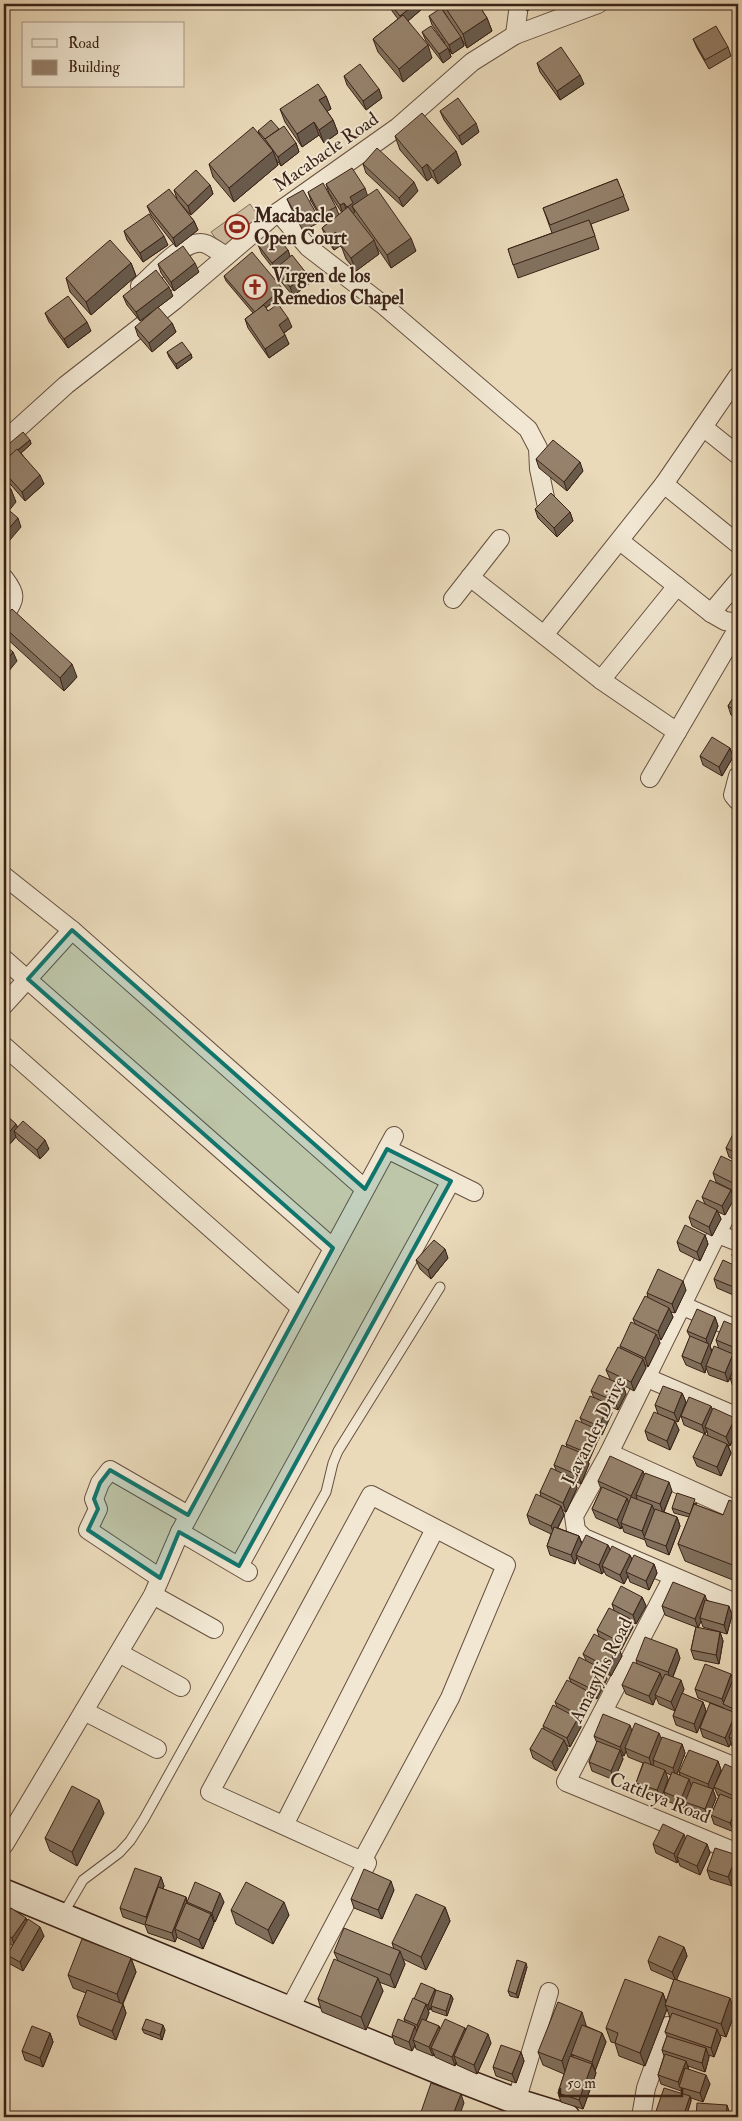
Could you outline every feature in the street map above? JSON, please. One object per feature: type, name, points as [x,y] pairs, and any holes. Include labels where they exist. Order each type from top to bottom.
[{"type":"street","points":[[515,35],[518,4]]},
{"type":"street","name":"Macabacle Road","points":[[4,442],[66,385],[175,300],[278,212],[398,128],[472,62],[515,35],[598,4]]},
{"type":"street","points":[[278,212],[308,246],[382,304],[528,429],[538,448],[539,470],[547,507]]},
{"type":"street","points":[[134,291],[174,254],[187,246],[198,243],[205,244],[226,256]]},
{"type":"street","points":[[544,635],[664,484],[738,376]]},
{"type":"street","points":[[703,427],[738,455]]},
{"type":"street","points":[[664,484],[738,544]]},
{"type":"street","points":[[452,599],[500,539]]},
{"type":"street","points":[[620,541],[711,613],[725,621],[738,623]]},
{"type":"street","points":[[470,577],[601,680],[677,732]]},
{"type":"street","points":[[4,578],[13,590],[14,601],[4,617]]},
{"type":"street","points":[[711,613],[738,581]]},
{"type":"street","points":[[601,680],[677,586]]},
{"type":"street","points":[[650,778],[738,628]]},
{"type":"street","points":[[736,798],[738,776]]},
{"type":"street","points":[[4,876],[72,930],[365,1189]]},
{"type":"street","points":[[4,1005],[72,930]]},
{"type":"street","points":[[4,959],[333,1248]]},
{"type":"street","points":[[4,1046],[301,1308]]},
{"type":"street","points":[[4,1845],[157,1586],[188,1515],[390,1142],[451,1181],[474,1192]]},
{"type":"street","points":[[180,1532],[243,1569],[451,1181]]},
{"type":"street","name":"Lavander Drive","points":[[738,1192],[609,1453],[574,1516],[576,1530],[584,1538],[738,1604]]},
{"type":"street","points":[[718,1234],[738,1242]]},
{"type":"street","points":[[681,1305],[738,1330]]},
{"type":"street","points":[[645,1377],[738,1417]]},
{"type":"street","points":[[609,1453],[738,1511]]},
{"type":"street","points":[[188,1515],[110,1470],[100,1484],[94,1498],[98,1509],[88,1530],[214,1629]]},
{"type":"street","points":[[289,2010],[367,1863],[362,1861],[284,1825],[210,1792],[371,1495],[506,1565],[450,1698],[362,1861]]},
{"type":"street","points":[[284,1825],[435,1529]]},
{"type":"street","name":"Amaryllis Road","points":[[566,1782],[672,1577]]},
{"type":"street","points":[[118,1653],[181,1687]]},
{"type":"street","points":[[84,1711],[157,1749]]},
{"type":"street","points":[[603,1712],[738,1768]]},
{"type":"street","name":"Cattleya Road","points":[[566,1782],[738,1853]]},
{"type":"street","points":[[4,1892],[518,2102],[567,2117]]},
{"type":"street","points":[[518,2102],[519,2092],[548,1992]]},
{"type":"street","points":[[641,2117],[646,2088],[668,2026]]},
{"type":"lane","points":[[62,1916],[84,1880],[119,1853],[130,1841],[144,1819],[326,1492],[338,1451],[440,1287]]},
{"type":"highlighted area","points":[[72,930],[365,1189],[387,1149],[451,1181],[239,1566],[179,1532],[160,1578],[88,1530],[98,1509],[94,1499],[100,1483],[110,1470],[188,1515],[333,1248],[28,979]]},
{"type":"shaded area","name":"Macabacle Open Court","points":[[250,204],[263,222],[224,250],[211,232]]},
{"type":"building","points":[[390,4],[415,4],[400,16]]},
{"type":"building","points":[[443,4],[478,4],[487,18],[463,34]]},
{"type":"building","points":[[441,8],[461,37],[449,45],[429,16]]},
{"type":"building","points":[[403,15],[428,45],[399,69],[373,39]]},
{"type":"building","points":[[431,26],[448,48],[439,54],[422,32]]},
{"type":"building","points":[[716,26],[728,47],[705,60],[693,39]]},
{"type":"building","points":[[561,47],[580,75],[557,91],[537,63]]},
{"type":"building","points":[[360,64],[379,89],[363,101],[344,76]]},
{"type":"building","points":[[318,84],[326,96],[319,100],[333,120],[319,130],[314,122],[297,134],[280,109]]},
{"type":"building","points":[[458,98],[476,123],[459,136],[440,111]]},
{"type":"building","points":[[422,113],[456,151],[433,171],[427,164],[422,168],[395,136]]},
{"type":"building","points":[[271,120],[279,129],[265,139],[258,131]]},
{"type":"building","points":[[284,126],[296,143],[278,157],[265,139]]},
{"type":"building","points":[[253,127],[273,151],[229,188],[209,164]]},
{"type":"building","points":[[377,148],[414,182],[399,198],[363,164]]},
{"type":"building","points":[[352,168],[365,188],[350,197],[353,203],[347,207],[344,203],[340,205],[326,184]]},
{"type":"building","points":[[196,170],[210,185],[188,206],[174,190]]},
{"type":"building","points":[[617,179],[624,196],[550,225],[543,208]]},
{"type":"building","points":[[323,183],[336,207],[320,215],[308,192]]},
{"type":"building","points":[[169,189],[194,221],[173,238],[147,206]]},
{"type":"building","points":[[377,189],[411,238],[387,255],[352,206]]},
{"type":"building","points":[[303,190],[316,213],[300,222],[287,199]]},
{"type":"building","points":[[348,207],[374,240],[351,258],[341,245],[344,243],[336,232],[329,237],[322,228]]},
{"type":"building","points":[[149,214],[164,236],[140,253],[124,231]]},
{"type":"building","points":[[589,220],[595,236],[513,265],[508,249]]},
{"type":"building","points":[[274,233],[288,250],[272,263],[258,245]]},
{"type":"building","points":[[110,240],[131,263],[86,302],[66,278]]},
{"type":"building","points":[[183,246],[195,263],[171,282],[158,264]]},
{"type":"building","name":"Virgen de los Remedios Chapel","points":[[252,252],[282,288],[255,312],[224,276]]},
{"type":"building","points":[[292,255],[307,274],[290,287],[275,269]]},
{"type":"building","points":[[156,270],[169,287],[136,312],[123,296]]},
{"type":"building","points":[[68,296],[87,322],[64,339],[45,313]]},
{"type":"building","points":[[278,304],[288,318],[279,325],[285,335],[265,349],[245,319],[264,305],[268,311]]},
{"type":"building","points":[[158,307],[172,323],[149,343],[135,327]]},
{"type":"building","points":[[182,342],[191,354],[176,364],[167,352]]},
{"type":"building","points":[[23,432],[30,440],[9,457],[4,448]]},
{"type":"building","points":[[553,440],[580,462],[564,482],[536,459]]},
{"type":"building","points":[[17,449],[40,475],[22,492],[4,472],[4,461]]},
{"type":"building","points":[[4,482],[11,489],[4,497]]},
{"type":"building","points":[[551,493],[570,512],[554,528],[535,509]]},
{"type":"building","points":[[4,506],[18,518],[4,534]]},
{"type":"building","points":[[12,609],[72,664],[60,678],[4,627],[4,618]]},
{"type":"building","points":[[4,644],[13,652],[4,664]]},
{"type":"building","points":[[738,690],[738,712],[728,706]]},
{"type":"building","points":[[712,737],[730,748],[719,767],[700,756]]},
{"type":"building","points":[[4,1113],[16,1124],[6,1136],[4,1134]]},
{"type":"building","points":[[23,1121],[45,1140],[37,1150],[14,1131]]},
{"type":"building","points":[[734,1132],[738,1133],[738,1154],[726,1148]]},
{"type":"building","points":[[721,1156],[738,1164],[738,1172],[733,1183],[713,1173]]},
{"type":"building","points":[[710,1180],[731,1190],[722,1206],[702,1197]]},
{"type":"building","points":[[697,1200],[717,1210],[709,1227],[689,1217]]},
{"type":"building","points":[[685,1225],[705,1235],[697,1252],[677,1242]]},
{"type":"building","points":[[434,1240],[445,1249],[428,1270],[416,1260]]},
{"type":"building","points":[[738,1241],[738,1258],[732,1255]]},
{"type":"building","points":[[723,1260],[738,1267],[738,1283],[736,1288],[714,1279]]},
{"type":"building","points":[[658,1269],[683,1281],[672,1304],[647,1293]]},
{"type":"building","points":[[645,1296],[669,1308],[658,1331],[633,1319]]},
{"type":"building","points":[[697,1309],[715,1317],[706,1339],[687,1331]]},
{"type":"building","points":[[724,1321],[738,1327],[738,1349],[716,1340]]},
{"type":"building","points":[[631,1322],[656,1334],[645,1358],[620,1346]]},
{"type":"building","points":[[690,1336],[709,1344],[701,1364],[682,1356]]},
{"type":"building","points":[[714,1346],[733,1354],[725,1373],[706,1366]]},
{"type":"building","points":[[618,1347],[643,1359],[631,1382],[606,1370]]},
{"type":"building","points":[[738,1359],[738,1381],[730,1378]]},
{"type":"building","points":[[599,1375],[623,1385],[615,1401],[591,1391]]},
{"type":"building","points":[[663,1386],[682,1393],[674,1413],[655,1405]]},
{"type":"building","points":[[590,1396],[609,1404],[599,1426],[580,1418]]},
{"type":"building","points":[[689,1397],[711,1406],[702,1425],[681,1416]]},
{"type":"building","points":[[713,1408],[735,1418],[726,1437],[705,1427]]},
{"type":"building","points":[[654,1412],[675,1421],[667,1441],[645,1431]]},
{"type":"building","points":[[576,1420],[596,1429],[585,1452],[566,1444]]},
{"type":"building","points":[[738,1432],[738,1444],[735,1443]]},
{"type":"building","points":[[704,1434],[727,1444],[717,1467],[693,1457]]},
{"type":"building","points":[[562,1445],[586,1455],[578,1475],[554,1465]]},
{"type":"building","points":[[610,1456],[643,1471],[631,1496],[598,1481]]},
{"type":"building","points":[[551,1468],[574,1479],[563,1503],[540,1492]]},
{"type":"building","points":[[645,1473],[669,1482],[660,1504],[636,1495]]},
{"type":"building","points":[[602,1487],[627,1498],[617,1520],[592,1509]]},
{"type":"building","points":[[677,1493],[695,1499],[690,1514],[672,1508]]},
{"type":"building","points":[[536,1494],[561,1506],[551,1526],[527,1515]]},
{"type":"building","points":[[631,1497],[652,1505],[642,1531],[621,1523]]},
{"type":"building","points":[[729,1500],[738,1504],[738,1567],[678,1544],[694,1504],[723,1515]]},
{"type":"building","points":[[655,1509],[677,1517],[666,1546],[644,1538]]},
{"type":"building","points":[[554,1527],[579,1536],[571,1555],[547,1546]]},
{"type":"building","points":[[586,1535],[608,1545],[599,1565],[576,1555]]},
{"type":"building","points":[[612,1546],[630,1555],[620,1575],[602,1566]]},
{"type":"building","points":[[634,1555],[654,1564],[646,1581],[626,1572]]},
{"type":"building","points":[[673,1582],[705,1595],[695,1619],[662,1606]]},
{"type":"building","points":[[621,1586],[642,1597],[633,1615],[612,1604]]},
{"type":"building","points":[[705,1600],[729,1606],[724,1625],[700,1618]]},
{"type":"building","points":[[609,1608],[629,1618],[618,1641],[597,1630]]},
{"type":"building","points":[[696,1627],[720,1632],[716,1655],[691,1650]]},
{"type":"building","points":[[594,1634],[618,1647],[607,1667],[583,1654]]},
{"type":"building","points":[[645,1637],[677,1649],[668,1672],[636,1660]]},
{"type":"building","points":[[579,1657],[604,1670],[594,1690],[569,1678]]},
{"type":"building","points":[[633,1662],[660,1673],[649,1696],[622,1685]]},
{"type":"building","points":[[705,1664],[731,1674],[722,1699],[695,1689]]},
{"type":"building","points":[[665,1674],[681,1680],[671,1702],[655,1695]]},
{"type":"building","points":[[735,1675],[738,1677],[738,1711],[723,1704]]},
{"type":"building","points":[[567,1680],[589,1692],[577,1714],[555,1702]]},
{"type":"building","points":[[682,1693],[703,1702],[694,1724],[673,1716]]},
{"type":"building","points":[[710,1703],[736,1713],[725,1738],[700,1728]]},
{"type":"building","points":[[553,1705],[578,1718],[567,1738],[543,1726]]},
{"type":"building","points":[[603,1714],[630,1725],[620,1747],[594,1736]]},
{"type":"building","points":[[738,1716],[738,1741],[729,1737]]},
{"type":"building","points":[[635,1723],[659,1733],[649,1758],[625,1748]]},
{"type":"building","points":[[542,1728],[564,1740],[552,1762],[530,1749]]},
{"type":"building","points":[[662,1737],[682,1744],[673,1768],[653,1760]]},
{"type":"building","points":[[597,1741],[620,1750],[611,1771],[589,1762]]},
{"type":"building","points":[[689,1750],[718,1761],[708,1784],[679,1772]]},
{"type":"building","points":[[644,1762],[665,1770],[657,1790],[636,1783]]},
{"type":"building","points":[[725,1764],[738,1770],[738,1787],[734,1796],[714,1787]]},
{"type":"building","points":[[672,1772],[689,1779],[681,1799],[664,1792]]},
{"type":"building","points":[[693,1782],[713,1789],[705,1809],[685,1802]]},
{"type":"building","points":[[72,1786],[99,1800],[72,1852],[45,1838]]},
{"type":"building","points":[[720,1794],[738,1801],[738,1806],[730,1823],[711,1815]]},
{"type":"building","points":[[663,1824],[684,1834],[674,1854],[653,1844]]},
{"type":"building","points":[[687,1835],[707,1844],[697,1866],[677,1857]]},
{"type":"building","points":[[715,1848],[737,1855],[728,1877],[707,1870]]},
{"type":"building","points":[[135,1868],[161,1877],[146,1917],[120,1908]]},
{"type":"building","points":[[364,1869],[391,1881],[378,1910],[351,1899]]},
{"type":"building","points":[[195,1882],[220,1893],[212,1913],[187,1902]]},
{"type":"building","points":[[246,1882],[284,1902],[268,1930],[231,1910]]},
{"type":"building","points":[[158,1887],[186,1897],[172,1933],[145,1924]]},
{"type":"building","points":[[416,1894],[445,1907],[421,1957],[392,1943]]},
{"type":"building","points":[[186,1903],[211,1914],[199,1940],[175,1929]]},
{"type":"building","points":[[11,1908],[26,1918],[12,1938],[4,1933],[4,1919]]},
{"type":"building","points":[[28,1919],[40,1927],[20,1962],[7,1955]]},
{"type":"building","points":[[344,1928],[400,1951],[390,1975],[334,1952]]},
{"type":"building","points":[[659,1936],[684,1947],[672,1972],[648,1961]]},
{"type":"building","points":[[82,1939],[131,1958],[117,1994],[68,1975]]},
{"type":"building","points":[[334,1959],[378,1978],[361,2017],[318,1999]]},
{"type":"building","points":[[517,1960],[526,1963],[516,1994],[508,1991]]},
{"type":"building","points":[[625,1979],[663,1993],[640,2053],[615,2043],[618,2033],[606,2028]]},
{"type":"building","points":[[674,1979],[730,1998],[721,2024],[665,2005]]},
{"type":"building","points":[[421,1983],[435,1989],[428,2005],[414,1999]]},
{"type":"building","points":[[87,1990],[123,2004],[112,2031],[77,2016]]},
{"type":"building","points":[[436,1990],[451,1995],[446,2011],[431,2006]]},
{"type":"building","points":[[413,1998],[426,2004],[417,2025],[404,2019]]},
{"type":"building","points":[[558,2002],[582,2012],[562,2061],[538,2052]]},
{"type":"building","points":[[672,2013],[717,2029],[711,2048],[665,2032]]},
{"type":"building","points":[[146,2019],[163,2025],[160,2035],[142,2029]]},
{"type":"building","points":[[398,2019],[415,2026],[409,2042],[392,2035]]},
{"type":"building","points":[[422,2019],[439,2026],[429,2047],[413,2040]]},
{"type":"building","points":[[445,2019],[465,2028],[452,2057],[431,2048]]},
{"type":"building","points":[[468,2025],[488,2034],[474,2065],[454,2056]]},
{"type":"building","points":[[582,2025],[602,2033],[592,2062],[571,2054]]},
{"type":"building","points":[[32,2026],[50,2033],[40,2058],[22,2051]]},
{"type":"building","points":[[667,2036],[706,2048],[702,2063],[662,2050]]},
{"type":"building","points":[[501,2045],[521,2052],[512,2074],[493,2067]]},
{"type":"building","points":[[665,2054],[686,2061],[678,2082],[658,2075]]},
{"type":"building","points":[[570,2056],[592,2064],[579,2100],[558,2093]]},
{"type":"building","points":[[685,2068],[706,2075],[700,2093],[679,2087]]},
{"type":"building","points":[[431,2083],[461,2094],[452,2117],[427,2117],[420,2115]]},
{"type":"building","points":[[664,2088],[690,2096],[683,2117],[654,2117]]},
{"type":"building","points":[[697,2103],[727,2105],[726,2117],[696,2117]]},
{"type":"place","name":"Macabacle Open Court","points":[[237,227]]},
{"type":"place","name":"Virgen de los Remedios Chapel","points":[[255,287]]}]
